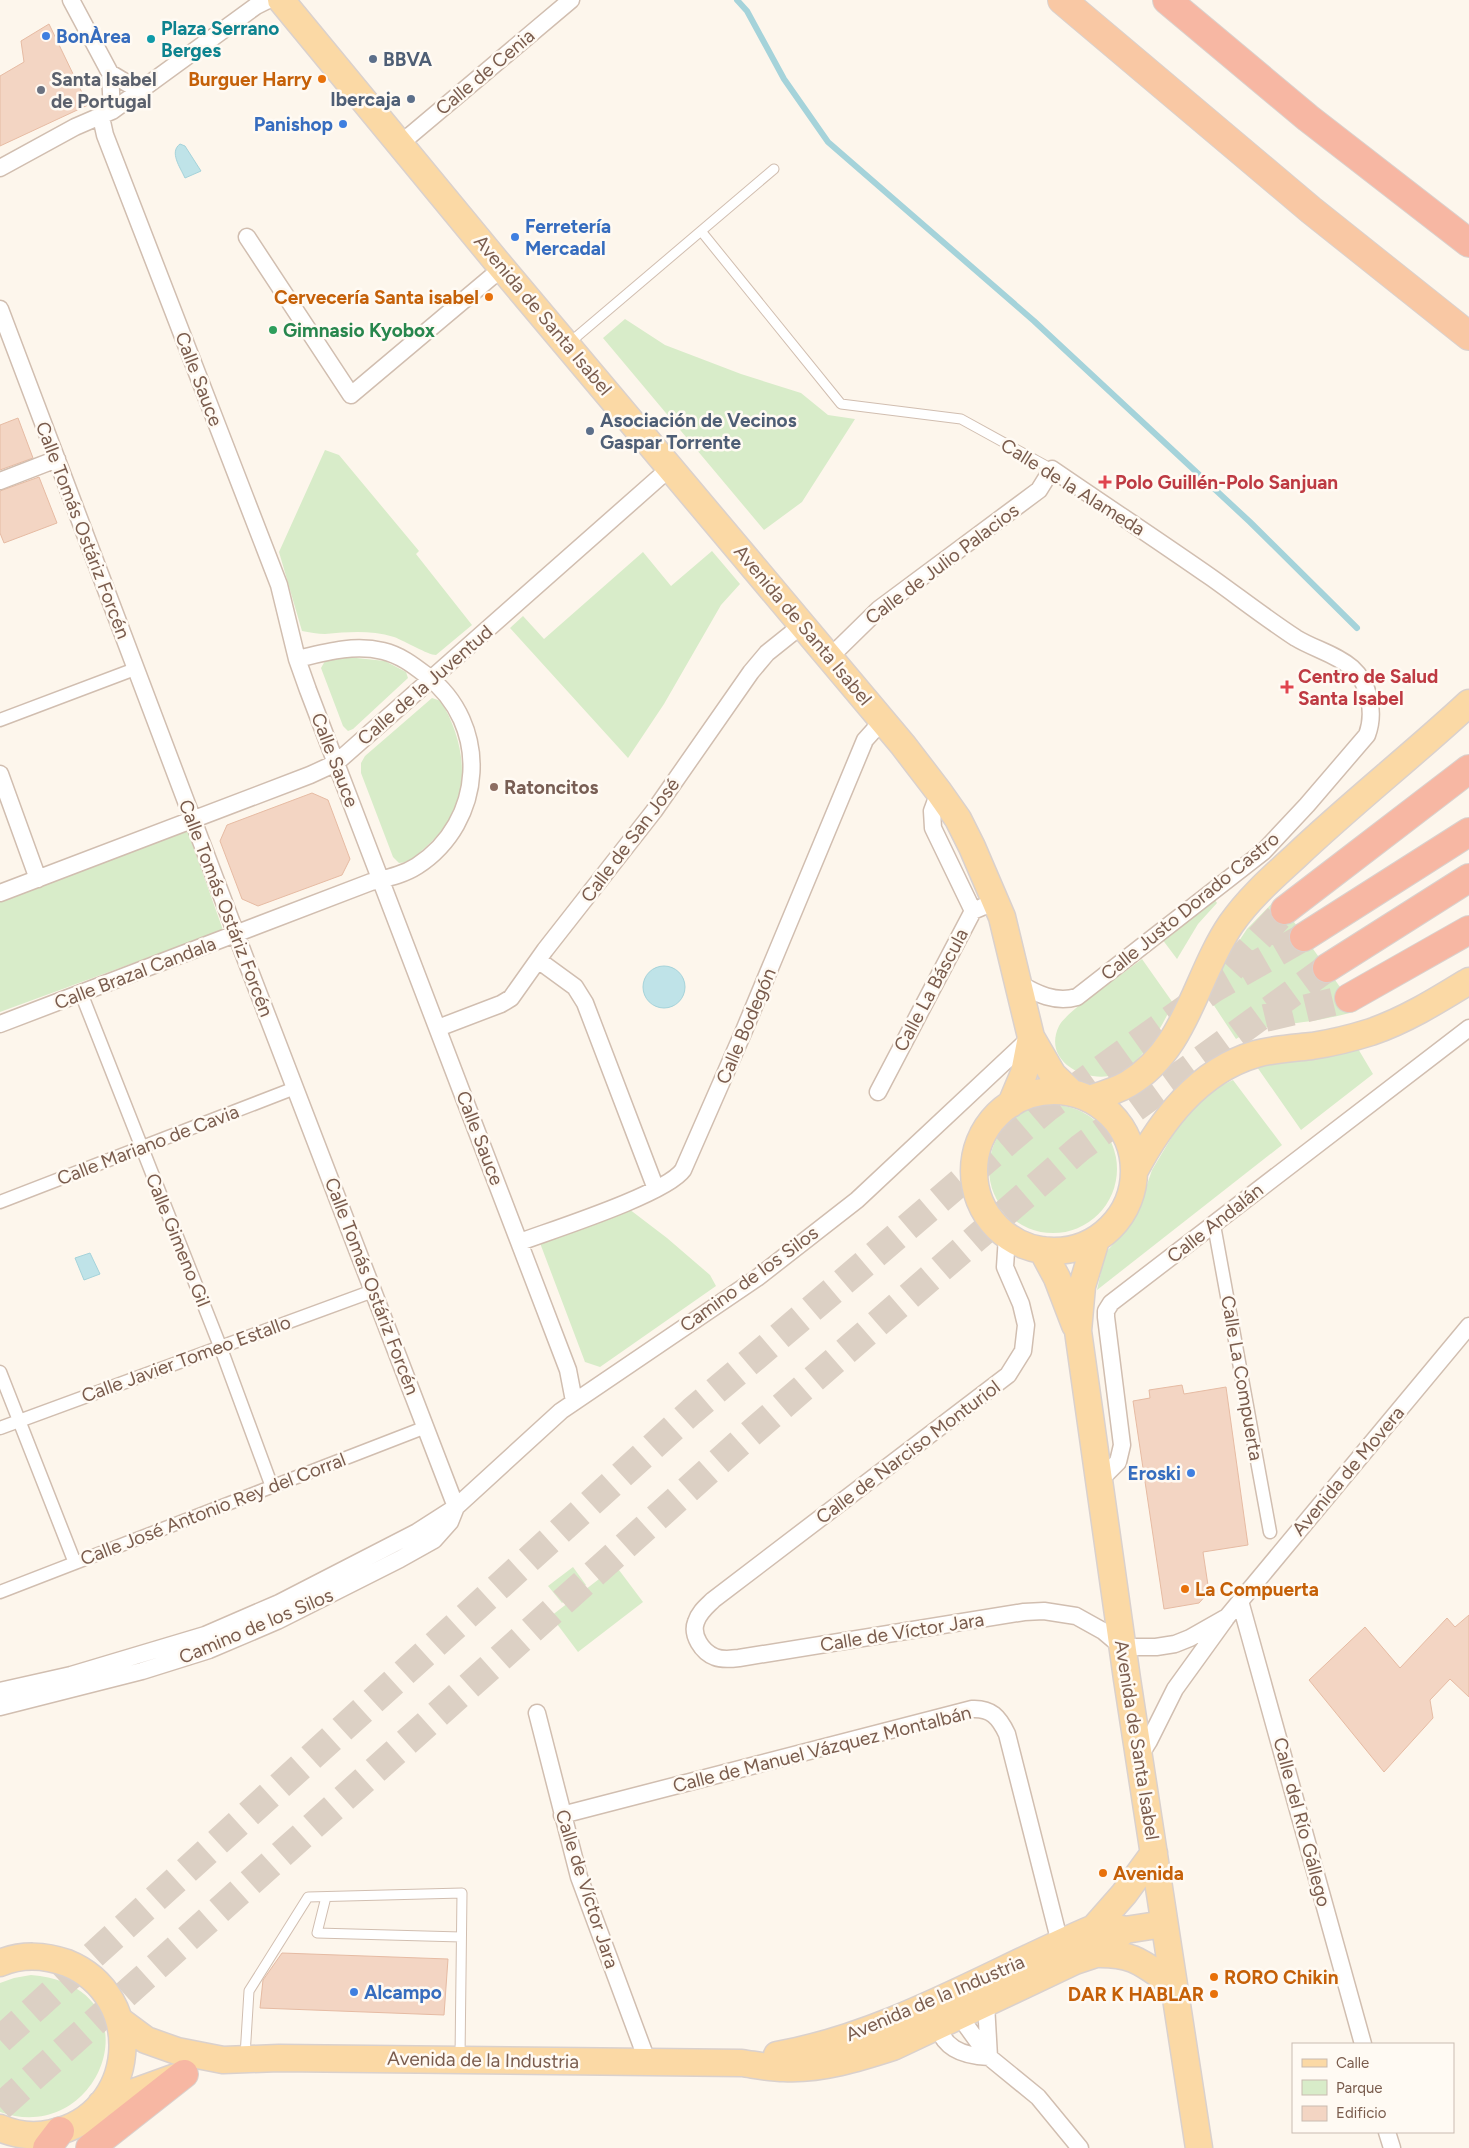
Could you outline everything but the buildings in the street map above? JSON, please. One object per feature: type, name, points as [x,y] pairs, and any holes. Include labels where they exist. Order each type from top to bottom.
[{"type":"highway","points":[[1062,0],[1310,210],[1469,336]]},
{"type":"highway","points":[[1167,0],[1308,118],[1469,243]]},
{"type":"highway","points":[[1285,910],[1469,769]]},
{"type":"highway","points":[[1304,937],[1469,832]]},
{"type":"highway","points":[[1327,968],[1469,878]]},
{"type":"highway","points":[[1348,998],[1469,930]]},
{"type":"highway","points":[[90,2148],[184,2074]]},
{"type":"main road","name":"Avenida de Santa Isabel","points":[[281,0],[502,268],[883,720],[940,792],[965,833],[984,906],[1018,983],[1031,1038],[1053,1075],[1081,1096]]},
{"type":"main road","points":[[1081,1096],[1102,1107],[1122,1129],[1129,1143],[1134,1172],[1133,1188],[1128,1204],[1120,1218],[1109,1230],[1096,1240],[1075,1248],[1042,1250],[1018,1242],[1007,1236],[996,1225],[979,1199],[975,1184],[974,1168],[976,1153],[989,1125],[999,1113],[1026,1096],[1041,1092],[1081,1096],[1127,1084],[1146,1070],[1164,1054],[1180,1029],[1218,946],[1245,906],[1312,840],[1469,703]]},
{"type":"main road","points":[[1134,1172],[1156,1132],[1188,1095],[1208,1079],[1235,1062],[1256,1054],[1324,1044],[1372,1032],[1424,1007],[1469,982]]},
{"type":"main road","name":"Avenida de Santa Isabel","points":[[1011,1104],[1025,1068],[1031,1038]]},
{"type":"main road","name":"Avenida de Santa Isabel","points":[[1096,1240],[1082,1286],[1078,1331],[1122,1646],[1199,2148]]},
{"type":"main road","name":"Avenida de Santa Isabel","points":[[1042,1250],[1057,1278],[1078,1331]]},
{"type":"main road","name":"Avenida de la Industria","points":[[1094,1928],[1124,1894],[1154,1853]]},
{"type":"main road","name":"Avenida de la Industria","points":[[742,2063],[797,2052],[839,2040],[936,2002],[1094,1928],[1110,1926],[1125,1930],[1164,1924]]},
{"type":"main road","name":"Avenida de la Industria","points":[[119,2020],[135,2033],[159,2046],[234,2059],[742,2063],[784,2068],[820,2066],[863,2057],[893,2047],[1075,1961],[1096,1954],[1125,1930]]},
{"type":"main road","name":"Avenida de la Industria","points":[[1096,1954],[1130,1957],[1174,1985]]},
{"type":"main road","points":[[0,1963],[24,1957],[42,1957],[59,1960],[75,1967],[90,1976],[102,1989],[112,2004],[122,2032],[122,2058],[115,2082],[102,2104],[76,2125],[54,2140],[44,2135],[26,2135],[0,2128]]},
{"type":"main road","name":"Avenida de la Industria","points":[[102,2104],[184,2074],[234,2059]]},
{"type":"street","points":[[71,0],[110,73],[140,91]]},
{"type":"street","points":[[0,168],[75,128],[106,114],[256,6],[268,0]]},
{"type":"street","name":"Calle de Cenia","points":[[400,144],[571,0]]},
{"type":"street","points":[[106,114],[110,73]]},
{"type":"street","name":"Calle Sauce","points":[[106,114],[105,135],[279,585],[297,659],[568,1370],[574,1401]]},
{"type":"street","points":[[248,237],[351,395],[502,268]]},
{"type":"street","name":"Calle Tomás Ostáriz Forcén","points":[[1,317],[57,459],[192,819],[456,1507]]},
{"type":"street","points":[[0,481],[57,459]]},
{"type":"street","name":"Calle de la Juventud","points":[[0,893],[336,763],[671,468]]},
{"type":"street","name":"Calle de Julio Palacios","points":[[830,657],[879,609],[1039,490],[1052,469]]},
{"type":"street","name":"Calle de la Alameda","points":[[1052,469],[1297,639],[1352,668],[1366,688],[1371,712],[1370,727],[1363,742]]},
{"type":"street","name":"Calle de San José","points":[[438,1028],[507,1002],[649,818],[751,672],[767,654],[802,624]]},
{"type":"street","name":"Calle Brazal Candala","points":[[0,1024],[382,879],[402,874],[417,866],[447,837],[462,813],[472,780],[472,761],[465,727],[452,700],[431,679],[402,658],[383,651],[362,648],[343,649],[297,659]]},
{"type":"street","points":[[0,720],[135,669]]},
{"type":"street","name":"Calle Bodegón","points":[[520,1242],[641,1196],[676,1178],[685,1167],[747,1024],[865,740],[883,720]]},
{"type":"street","name":"Calle Justo Dorado Castro","points":[[1018,983],[1034,992],[1053,999],[1066,1000],[1077,997],[1262,852],[1363,742]]},
{"type":"street","points":[[0,774],[38,879]]},
{"type":"street","name":"Calle La Báscula","points":[[878,1092],[984,906]]},
{"type":"street","points":[[538,960],[575,987],[585,1003],[656,1189]]},
{"type":"street","name":"Calle Gimeno Gil","points":[[81,993],[220,1346],[272,1487]]},
{"type":"street","name":"Calle Andalán","points":[[1099,1481],[1118,1462],[1122,1445],[1106,1317],[1108,1307],[1116,1298],[1214,1225],[1469,1028]]},
{"type":"street","name":"Camino de los Silos","points":[[0,1691],[90,1670],[206,1635],[279,1604],[417,1532],[456,1507],[549,1421],[574,1401],[757,1278],[857,1200],[1031,1038]]},
{"type":"street","name":"Calle Mariano de Cavia","points":[[0,1202],[295,1088]]},
{"type":"street","name":"Calle La Compuerta","points":[[1214,1225],[1270,1532]]},
{"type":"street","name":"Calle de Narciso Monturiol","points":[[696,1623],[701,1612],[713,1600],[1008,1375],[1023,1351],[1026,1325],[1021,1304],[1005,1267],[1007,1236]]},
{"type":"street","name":"Calle Javier Tomeo Estallo","points":[[0,1428],[373,1291]]},
{"type":"street","name":"Avenida de Movera","points":[[1139,1757],[1175,1689],[1226,1617],[1469,1326]]},
{"type":"street","points":[[0,1372],[75,1562]]},
{"type":"street","name":"Calle José Antonio Rey del Corral","points":[[0,1592],[426,1427]]},
{"type":"street","name":"Camino de los Silos","points":[[0,1707],[142,1671],[209,1650],[277,1621],[391,1564],[434,1540],[450,1522],[456,1507]]},
{"type":"street","name":"Calle del Río Gállego","points":[[1240,1601],[1363,2043]]},
{"type":"street","name":"Calle de Víctor Jara","points":[[696,1623],[696,1634],[699,1644],[706,1653],[715,1658],[726,1660],[1034,1611],[1076,1616],[1092,1624],[1122,1646]]},
{"type":"street","name":"Avenida de Movera","points":[[1122,1646],[1156,1647],[1175,1644],[1190,1638],[1226,1617]]},
{"type":"street","name":"Calle de Manuel Vázquez Montalbán","points":[[562,1815],[972,1709],[989,1710],[996,1715],[1007,1734],[1060,1943]]},
{"type":"street","name":"Calle de Víctor Jara","points":[[537,1712],[579,1877],[648,2062]]},
{"type":"street","points":[[989,2057],[960,2053],[944,2039],[949,2022],[950,2008],[936,2002],[935,2015],[949,2022],[1038,2097],[1080,2148]]},
{"type":"street","points":[[986,2004],[989,2057]]},
{"type":"street","points":[[1388,2133],[1392,2148]]},
{"type":"lane","points":[[568,345],[774,169]]},
{"type":"lane","name":"Calle de la Alameda","points":[[701,231],[841,404],[962,419],[1052,469]]},
{"type":"lane","points":[[234,2059],[249,1991],[308,1898],[462,1893],[460,2060]]},
{"type":"lane","points":[[326,1897],[317,1933],[462,1937]]},
{"type":"green space","points":[[625,319],[665,345],[741,374],[801,393],[828,415],[855,419],[802,502],[764,530],[603,338]]},
{"type":"green space","points":[[325,450],[339,455],[419,551],[416,554],[472,625],[436,655],[394,637],[376,633],[322,634],[302,631],[279,552]]},
{"type":"green space","points":[[712,551],[740,584],[721,605],[664,704],[628,758],[510,628],[523,616],[544,639],[643,552],[671,586]]},
{"type":"green space","points":[[347,657],[385,661],[406,672],[408,678],[353,729],[348,731],[343,726],[321,668],[325,661]]},
{"type":"green space","points":[[432,698],[441,701],[457,738],[462,776],[459,795],[453,812],[443,829],[415,857],[399,863],[393,857],[361,773],[361,763],[365,756]]},
{"type":"green space","points":[[187,829],[223,930],[0,1012],[0,894]]},
{"type":"green space","points":[[1277,898],[1357,1011],[1323,1019],[1267,1027],[1236,1039],[1209,998],[1225,962],[1247,929]]},
{"type":"green space","points":[[1215,900],[1217,903],[1198,924],[1177,959],[1162,939]]},
{"type":"green space","points":[[1142,959],[1173,1003],[1159,1030],[1139,1058],[1124,1071],[1112,1076],[1099,1077],[1086,1075],[1074,1070],[1064,1062],[1057,1052],[1055,1040],[1059,1026],[1072,1011]]},
{"type":"green space","points":[[1357,1047],[1373,1074],[1301,1130],[1257,1067],[1263,1063]]},
{"type":"green space","points":[[1233,1080],[1282,1145],[1097,1290],[1105,1253],[1119,1238],[1140,1205],[1152,1170],[1185,1115],[1206,1093]]},
{"type":"green space","points":[[1053,1105],[1077,1110],[1098,1124],[1112,1145],[1117,1169],[1112,1193],[1098,1214],[1077,1228],[1053,1233],[1029,1228],[1008,1214],[994,1193],[989,1169],[994,1145],[1008,1124],[1029,1110]]},
{"type":"green space","points":[[629,1209],[667,1238],[710,1275],[716,1286],[600,1367],[585,1362],[540,1243]]},
{"type":"green space","points":[[616,1566],[643,1602],[578,1652],[551,1616]]},
{"type":"green space","points":[[573,1567],[586,1585],[562,1603],[548,1586]]},
{"type":"green space","points":[[31,1975],[71,1986],[95,2006],[105,2033],[102,2061],[89,2087],[66,2107],[36,2117],[0,2112],[0,1983]]},
{"type":"water","points":[[180,144],[185,146],[201,171],[185,178],[175,155],[175,151]]},
{"type":"water","points":[[664,966],[679,972],[685,987],[679,1002],[664,1008],[649,1002],[643,987],[649,972]]},
{"type":"water","points":[[90,1253],[100,1274],[84,1280],[75,1258]]},
{"type":"waterway","points":[[737,0],[747,11],[784,79],[828,142],[1034,321],[1250,522],[1357,628]]},
{"type":"tunnel","points":[[1231,969],[1285,910]]},
{"type":"tunnel","points":[[0,2040],[692,1411],[1047,1108],[1213,989],[1304,937]]},
{"type":"tunnel","points":[[0,2107],[742,1441],[1080,1148],[1327,968]]},
{"type":"tunnel","points":[[1265,1018],[1349,998]]},
{"type":"place","name":"BonÀrea","points":[[46,36]]},
{"type":"place","name":"Plaza Serrano Berges","points":[[151,39]]},
{"type":"place","name":"BBVA","points":[[373,59]]},
{"type":"place","name":"Burguer Harry","points":[[322,79]]},
{"type":"place","name":"Santa Isabel de Portugal","points":[[41,90]]},
{"type":"place","name":"Ibercaja","points":[[411,99]]},
{"type":"place","name":"Panishop","points":[[343,124]]},
{"type":"place","name":"Ferretería Mercadal","points":[[515,237]]},
{"type":"place","name":"Cervecería Santa isabel","points":[[489,297]]},
{"type":"place","name":"Gimnasio Kyobox","points":[[273,330]]},
{"type":"place","name":"Asociación de Vecinos Gaspar Torrente","points":[[590,431]]},
{"type":"place","name":"Polo Guillén-Polo Sanjuan","points":[[1105,482]]},
{"type":"place","name":"Centro de Salud Santa Isabel","points":[[1287,687]]},
{"type":"place","name":"Ratoncitos","points":[[494,787]]},
{"type":"place","name":"Eroski","points":[[1191,1473]]},
{"type":"place","name":"La Compuerta","points":[[1185,1589]]},
{"type":"place","name":"Avenida","points":[[1103,1873]]},
{"type":"place","name":"RORO Chikin","points":[[1214,1977]]},
{"type":"place","name":"Alcampo","points":[[354,1992]]},
{"type":"place","name":"DAR K HABLAR","points":[[1214,1994]]}]
